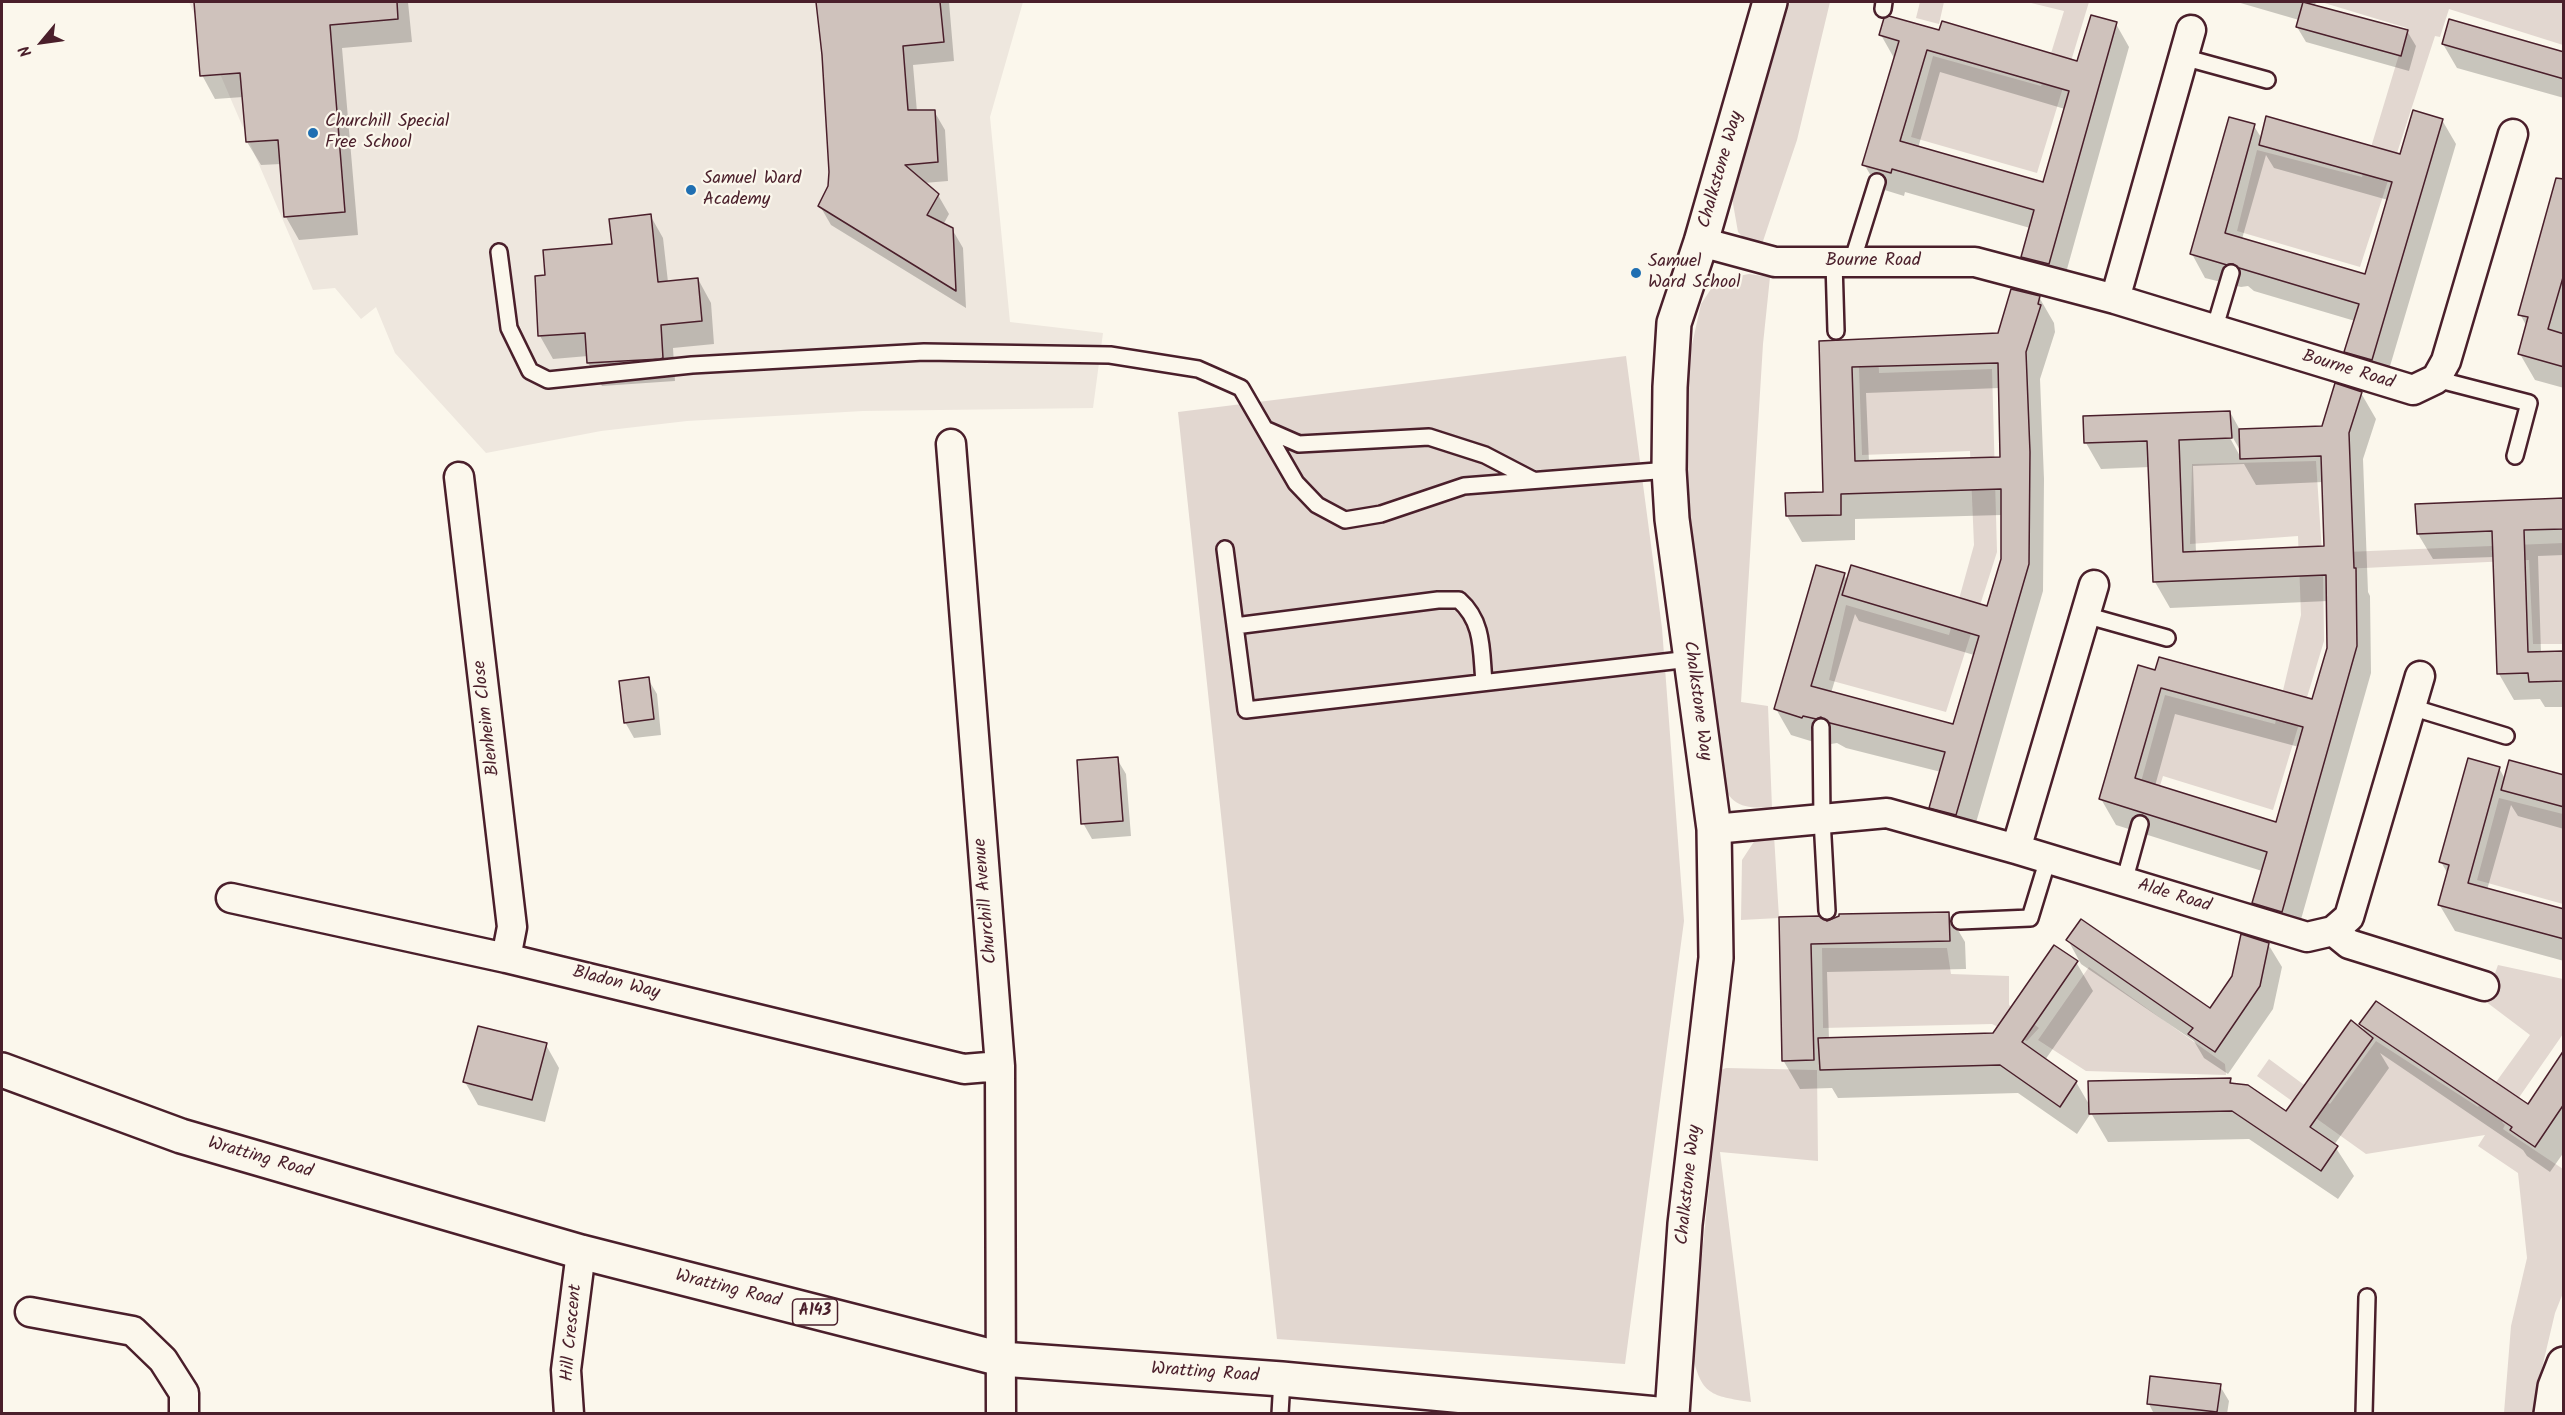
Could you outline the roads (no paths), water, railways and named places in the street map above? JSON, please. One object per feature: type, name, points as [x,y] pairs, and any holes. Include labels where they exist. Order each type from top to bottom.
[{"type":"main road","name":"Chalkstone Way","points":[[1672,1413],[1685,1224],[1716,958],[1714,829],[1672,519],[1669,470],[1670,387],[1674,323],[1701,242],[1770,2]]},
{"type":"main road","name":"Wratting Road","points":[[2,1070],[182,1136],[581,1252],[1001,1359],[1282,1379],[1657,1413]]},
{"type":"main road","points":[[2551,1413],[2555,1387],[2564,1364]]},
{"type":"street","points":[[2115,298],[2187,43]]},
{"type":"street","points":[[2436,379],[2446,362],[2513,134]]},
{"type":"street","name":"Bourne Road","points":[[1701,242],[1775,262],[1975,262],[2115,298],[2413,390],[2436,379]]},
{"type":"street","name":"Churchill Avenue","points":[[951,444],[1000,1066],[1001,1413]]},
{"type":"street","name":"Blenheim Close","points":[[459,477],[512,927],[506,958]]},
{"type":"street","points":[[2016,849],[2094,585]]},
{"type":"street","points":[[2420,676],[2349,917],[2333,932],[2349,944],[2484,986]]},
{"type":"street","name":"Alde Road","points":[[1714,829],[1887,813],[2016,849],[2307,937],[2333,932]]},
{"type":"street","name":"Bladon Way","points":[[231,898],[506,958],[964,1069],[1000,1066]]},
{"type":"street","name":"Hill Crescent","points":[[570,1413],[566,1370],[581,1252]]},
{"type":"street","points":[[30,1312],[133,1331],[163,1360],[184,1393],[184,1413]]},
{"type":"lane","points":[[2187,43],[2267,80]]},
{"type":"lane","points":[[1836,331],[1843,262],[1877,182]]},
{"type":"lane","points":[[499,252],[509,328],[530,371],[548,380],[692,365],[924,352],[1110,355],[1198,369],[1241,388],[1296,483],[1317,506],[1346,520],[1381,514],[1464,486],[1669,470]]},
{"type":"lane","points":[[2214,330],[2231,273]]},
{"type":"lane","points":[[2436,379],[2529,403],[2515,456]]},
{"type":"lane","points":[[1266,430],[1299,444],[1429,437],[1485,455],[1534,480]]},
{"type":"lane","points":[[1224,549],[1246,710],[1690,659]]},
{"type":"lane","points":[[1234,626],[1438,600],[1459,600],[1470,610],[1479,632],[1484,682]]},
{"type":"lane","points":[[2085,615],[2167,638]]},
{"type":"lane","points":[[2411,707],[2506,736]]},
{"type":"lane","points":[[1821,727],[1822,819],[1827,911]]},
{"type":"lane","points":[[2124,882],[2140,824]]},
{"type":"lane","points":[[1960,921],[2030,918],[2048,859]]},
{"type":"lane","points":[[2364,1413],[2367,1297]]},
{"type":"lane","points":[[1280,1413],[1282,1379]]},
{"type":"place","name":"Churchill Special Free School","points":[[313,133]]},
{"type":"place","name":"Samuel Ward Academy","points":[[691,190]]},
{"type":"place","name":"Samuel Ward School","points":[[1636,273]]}]
